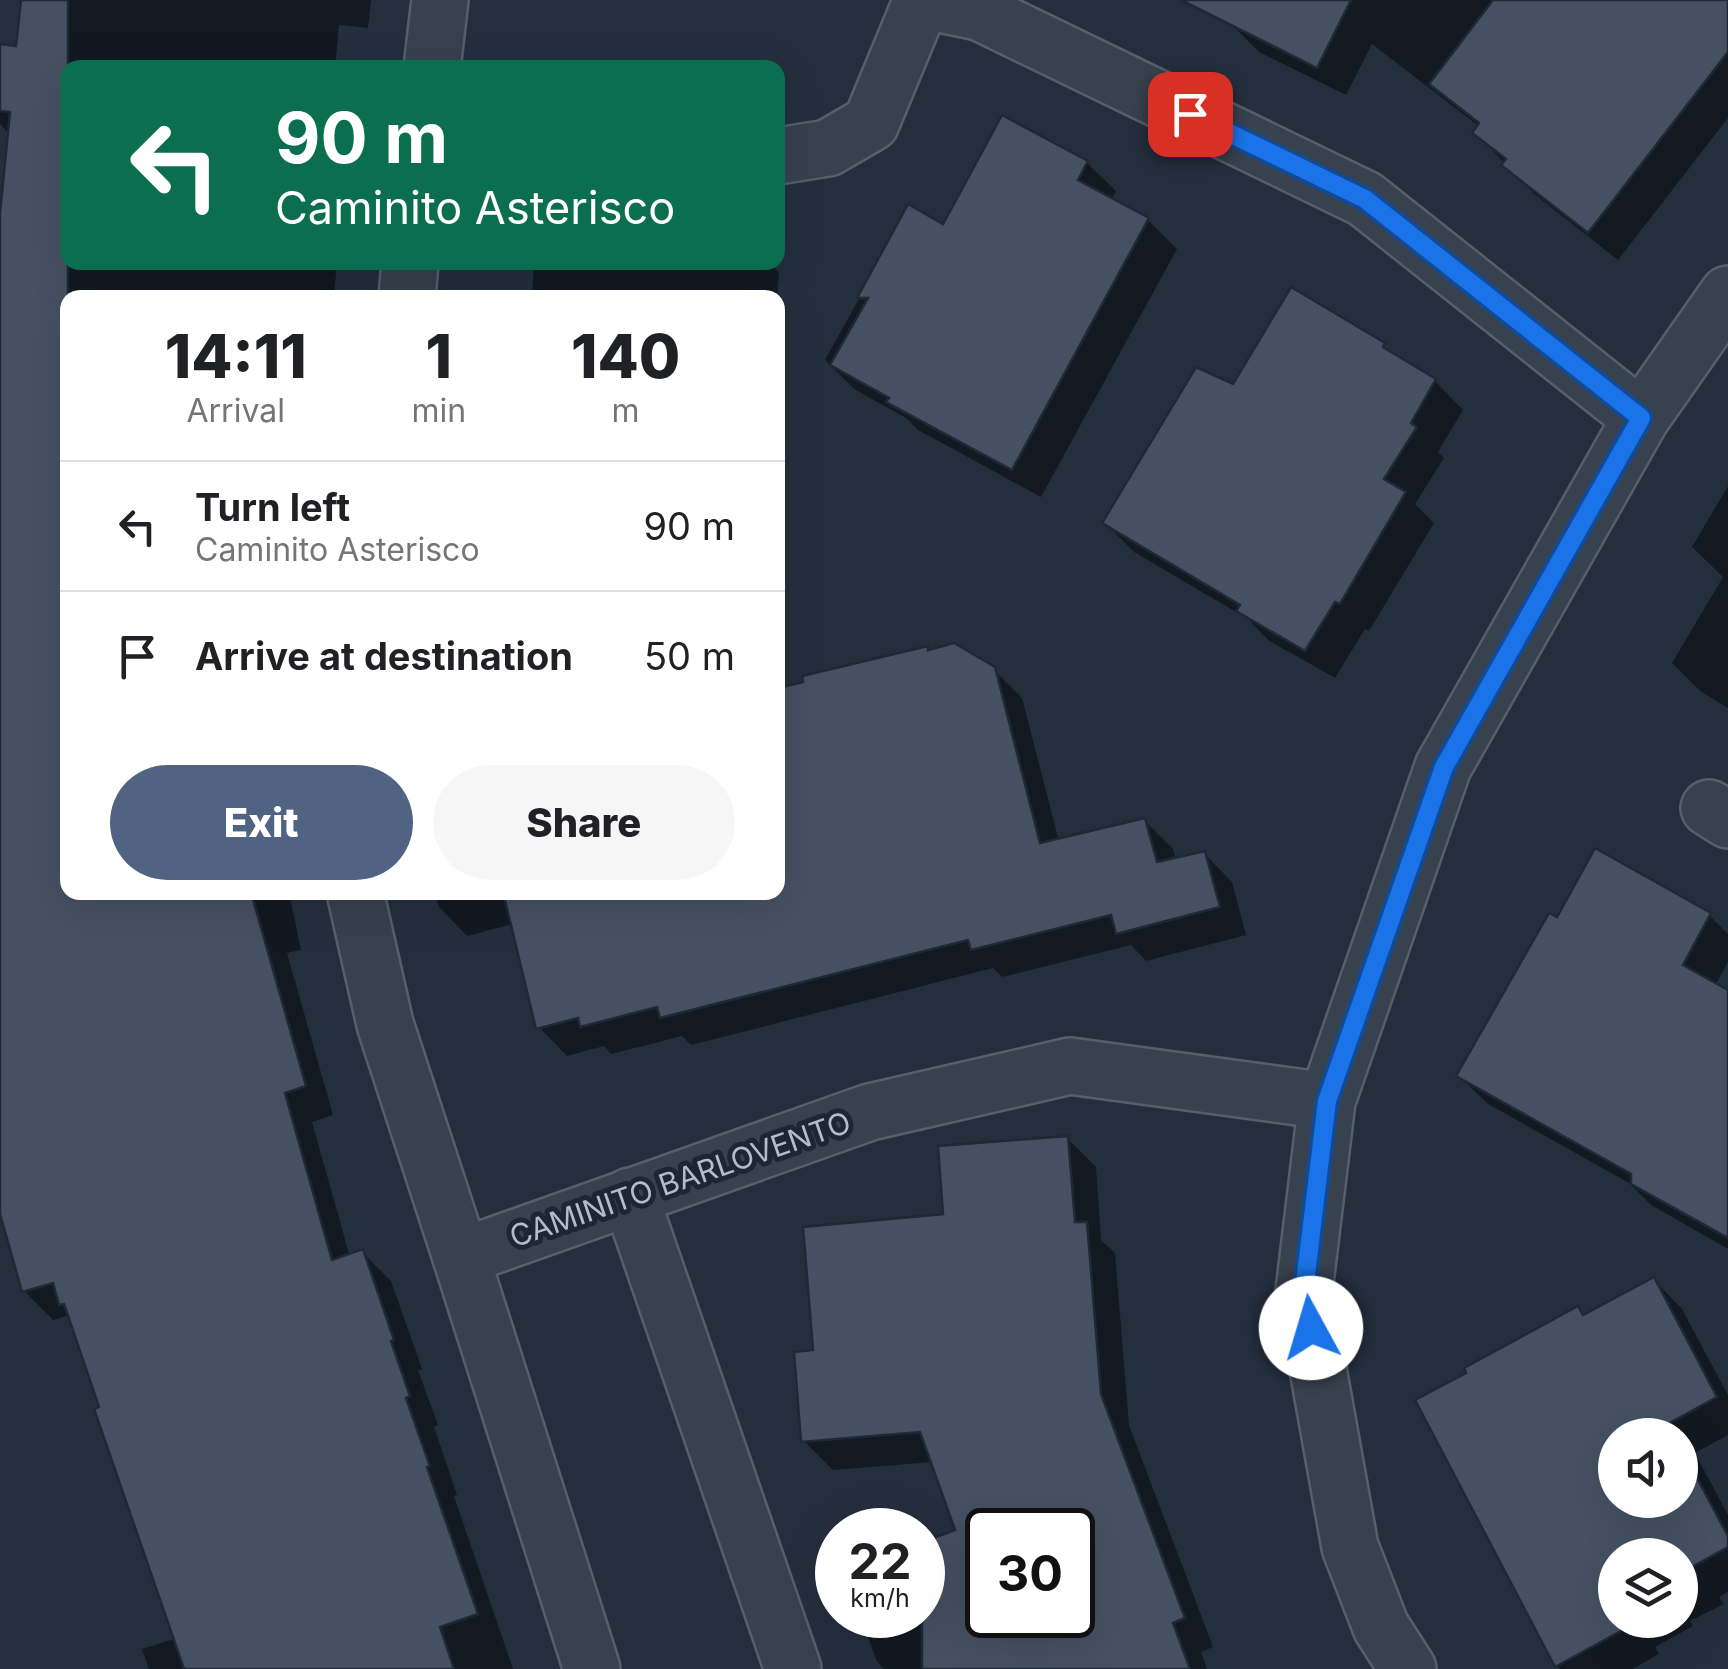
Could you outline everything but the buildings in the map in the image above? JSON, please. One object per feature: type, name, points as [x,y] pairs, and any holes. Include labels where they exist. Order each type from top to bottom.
[{"type":"street","points":[[433,60],[440,0]]},
{"type":"street","points":[[785,155],[828,148],[870,122],[921,0],[979,12],[1365,199],[1641,418]]},
{"type":"street","points":[[1408,1669],[1381,1627],[1350,1547],[1304,1291],[1327,1101],[1444,767],[1641,418],[1728,294]]},
{"type":"street","points":[[357,900],[385,1024],[592,1669]]},
{"type":"street","name":"CAMINITO BARLOVENTO","points":[[461,1256],[870,1112],[1070,1066],[1327,1101]]},
{"type":"street","points":[[630,1196],[793,1669]]},
{"type":"route","points":[[1190,114],[1365,199],[1641,418],[1444,767],[1327,1101],[1304,1291],[1311,1328]]}]
